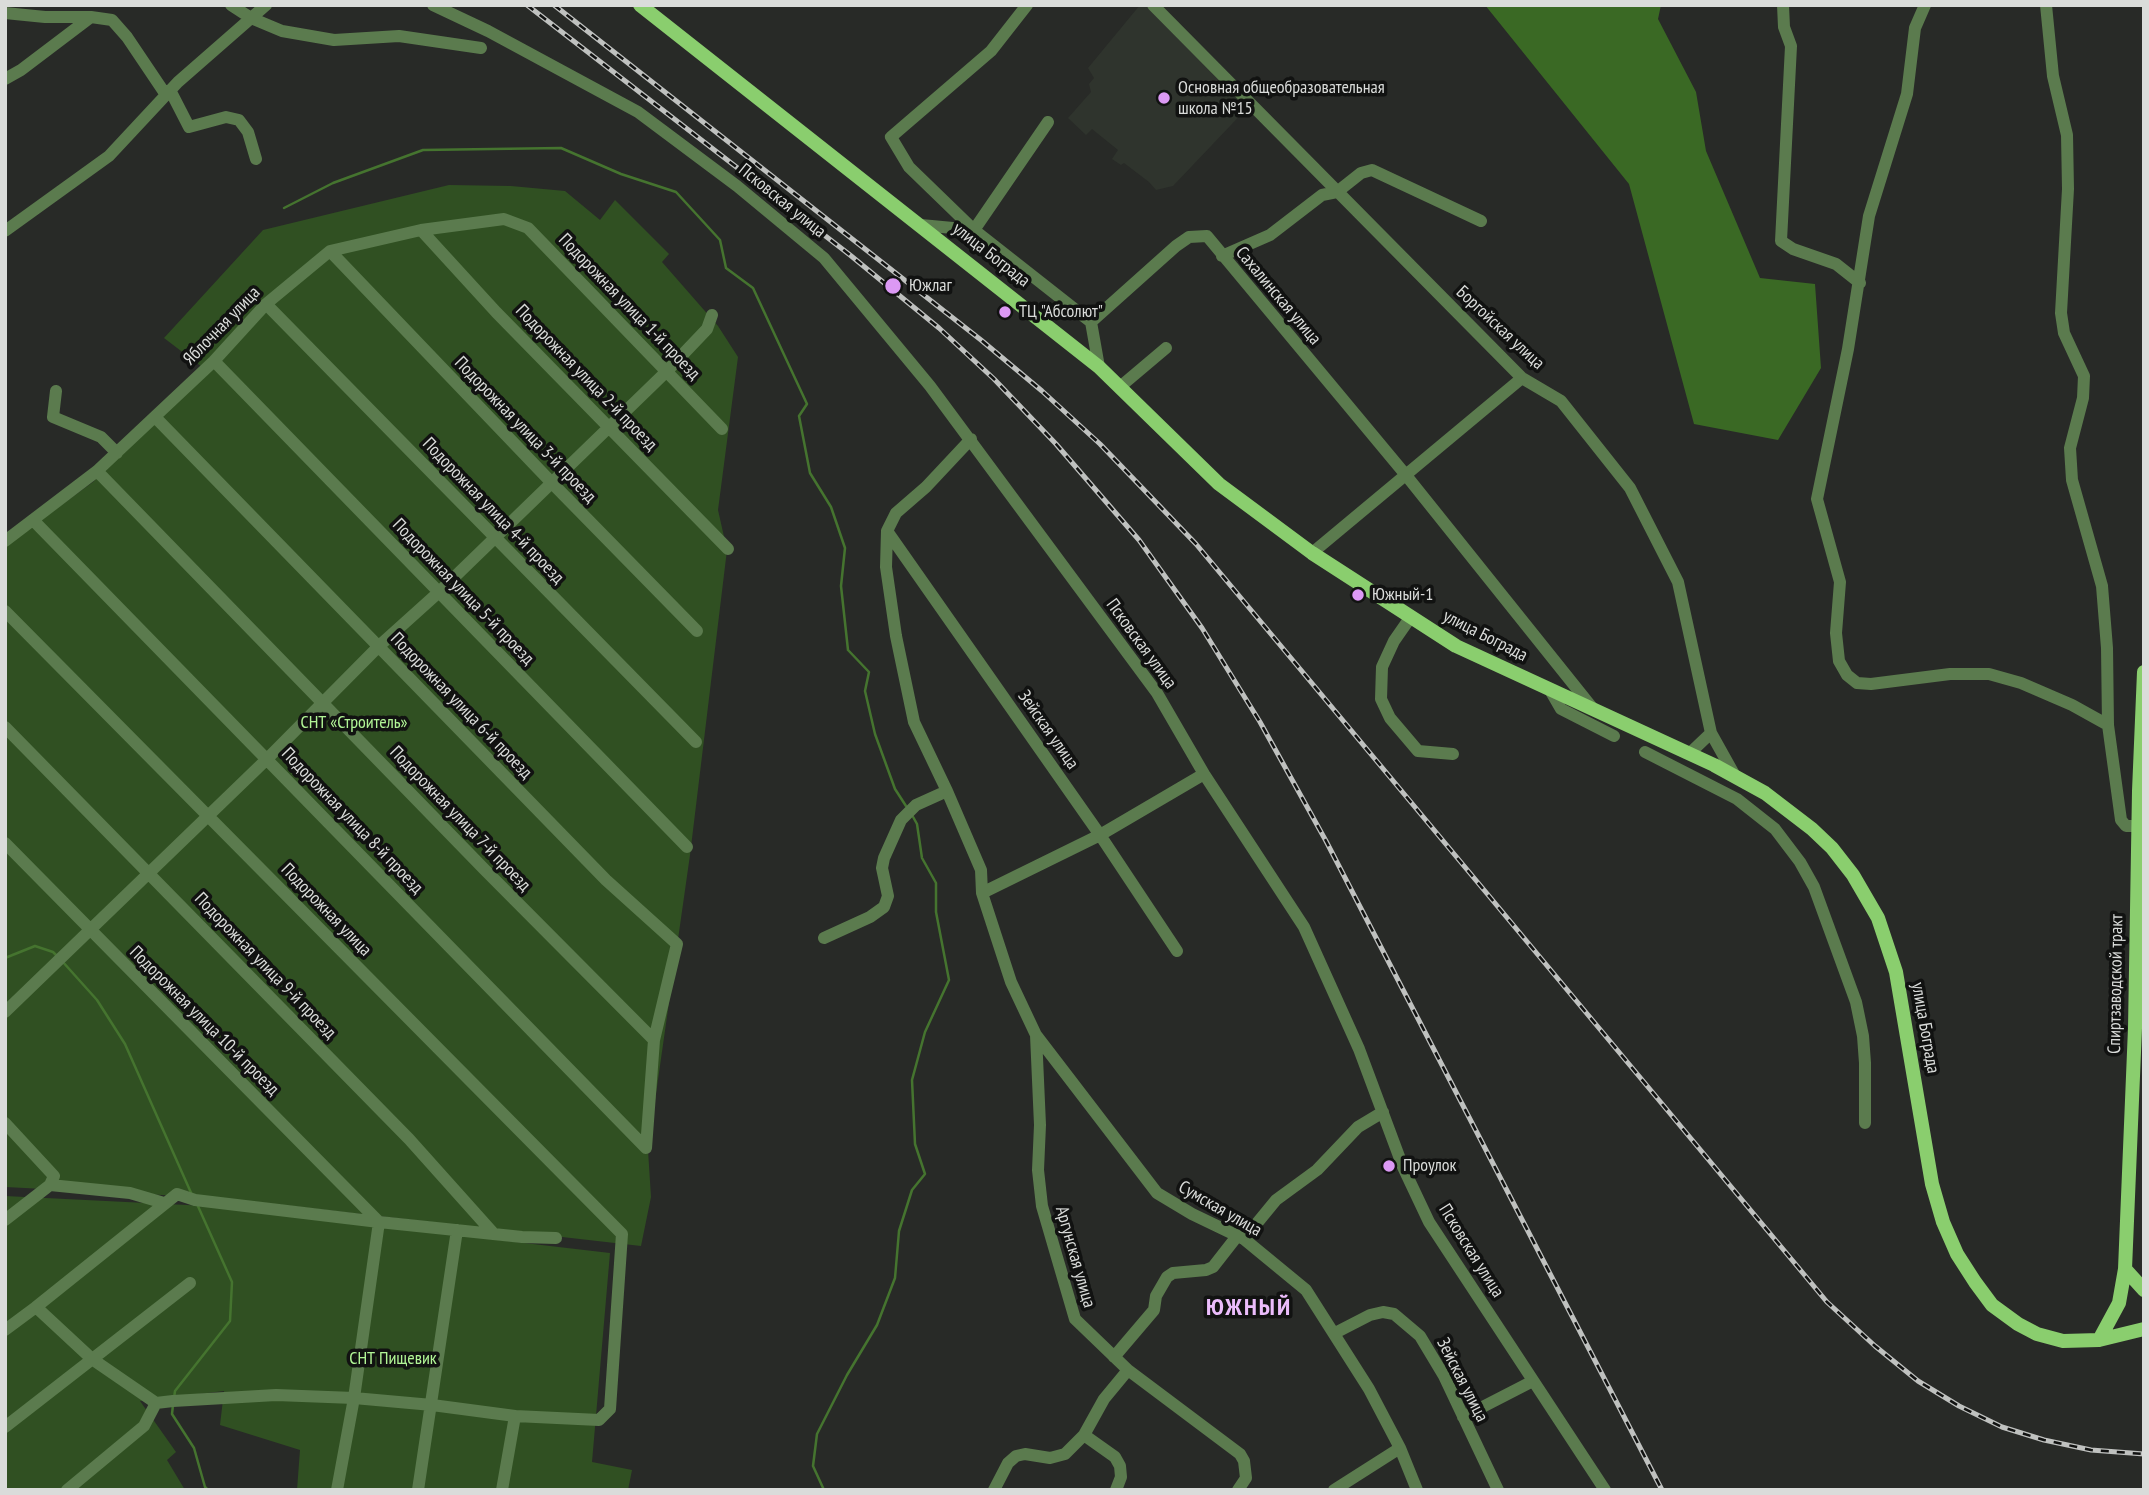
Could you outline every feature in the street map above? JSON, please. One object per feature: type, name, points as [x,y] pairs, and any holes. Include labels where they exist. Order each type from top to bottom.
[{"type":"main road","name":"улица Бограда","points":[[640,5],[1099,367],[1219,484],[1312,553],[1456,646],[1690,753],[1735,776],[1789,809],[1832,848],[1866,895],[1878,918],[1896,972],[1932,1184],[1943,1222],[1957,1254],[1992,1305],[2037,1334],[2063,1341],[2099,1340],[2144,1329]]},
{"type":"main road","name":"Спиртзаводской тракт","points":[[2099,1340],[2119,1303],[2125,1269],[2139,1028],[2144,672]]},
{"type":"main road","points":[[2125,1269],[2144,1290]]},
{"type":"street","points":[[29,5],[45,17]]},
{"type":"street","points":[[230,5],[251,18],[282,31],[334,40],[399,36],[481,48]]},
{"type":"street","points":[[5,231],[109,156],[168,93],[266,5]]},
{"type":"street","name":"Псковская улица","points":[[433,5],[488,31],[638,112],[737,186],[824,258],[930,386],[1157,692],[1204,774],[1304,927],[1359,1049],[1404,1167],[1429,1222],[1605,1490]]},
{"type":"street","points":[[1027,5],[991,51],[891,137],[909,167],[974,230],[1091,322],[1099,367]]},
{"type":"street","name":"Боргойская улица","points":[[1153,5],[1522,377],[1561,401],[1630,488],[1678,582],[1712,733],[1735,776]]},
{"type":"street","points":[[1783,5],[1784,27],[1791,46],[1781,241],[1793,249],[1836,264],[1860,283]]},
{"type":"street","points":[[1925,5],[1915,28],[1908,94],[1869,216],[1860,283],[1817,499],[1840,582],[1836,633],[1839,661],[1847,675],[1857,683],[1871,684],[1950,674],[1989,674],[2021,683],[2072,705],[2108,725]]},
{"type":"street","points":[[2046,5],[2053,76],[2067,135],[2068,189],[2061,313],[2064,333],[2084,376],[2083,398],[2070,449],[2071,480],[2102,586],[2108,648],[2108,725],[2121,820],[2126,825],[2141,830]]},
{"type":"street","points":[[5,13],[45,17],[92,16],[112,20],[168,93],[189,127],[226,117],[239,120],[248,132],[256,159]]},
{"type":"street","points":[[5,79],[21,71],[92,16]]},
{"type":"street","points":[[974,230],[1048,122]]},
{"type":"street","points":[[1222,256],[1270,235],[1322,195],[1337,192],[1361,173],[1372,170],[1481,222]]},
{"type":"street","name":"Яблочная улица","points":[[5,541],[97,471],[214,361],[265,304],[330,251],[421,230],[504,219]]},
{"type":"street","name":"Подорожная улица 1-й проезд","points":[[504,219],[528,228],[722,429]]},
{"type":"street","points":[[921,225],[974,230]]},
{"type":"street","name":"Подорожная улица 2-й проезд","points":[[421,230],[496,312],[728,549]]},
{"type":"street","name":"Сахалинская улица","points":[[1091,322],[1175,246],[1189,237],[1208,236],[1405,474],[1594,710]]},
{"type":"street","name":"Подорожная улица 3-й проезд","points":[[330,251],[697,631]]},
{"type":"street","name":"Подорожная улица 4-й проезд","points":[[265,304],[696,742]]},
{"type":"street","points":[[5,1012],[267,759],[379,646],[439,592],[667,371],[707,328],[712,315]]},
{"type":"street","points":[[1121,386],[1166,348]]},
{"type":"street","name":"Подорожная улица 5-й проезд","points":[[214,361],[687,847]]},
{"type":"street","points":[[1312,553],[1522,377]]},
{"type":"street","points":[[56,391],[53,417],[101,437],[117,453]]},
{"type":"street","name":"Подорожная улица 6-й проезд","points":[[155,417],[606,880],[677,944],[653,1040]]},
{"type":"street","points":[[971,439],[926,487],[896,513],[887,531],[886,568],[896,636],[914,722],[981,870],[982,893],[1012,982],[1036,1035]]},
{"type":"street","name":"Подорожная улица 7-й проезд","points":[[97,471],[653,1040]]},
{"type":"street","name":"Подорожная улица 8-й проезд","points":[[33,520],[646,1148],[653,1040]]},
{"type":"street","name":"Зейская улица","points":[[887,531],[1100,835],[1177,951]]},
{"type":"street","name":"Подорожная улица","points":[[5,611],[209,815],[585,1200],[622,1234],[610,1409],[599,1420],[515,1416]]},
{"type":"street","points":[[1410,618],[1394,641],[1382,667],[1381,699],[1390,719],[1418,751],[1453,754]]},
{"type":"street","points":[[1550,690],[1561,709],[1614,736]]},
{"type":"street","name":"Подорожная улица 9-й проезд","points":[[5,727],[409,1139],[494,1234]]},
{"type":"street","points":[[1690,753],[1712,733]]},
{"type":"street","points":[[1645,752],[1737,799],[1771,825],[1800,862],[1814,887],[1856,1002],[1863,1036],[1865,1123]]},
{"type":"street","points":[[982,893],[1100,835],[1204,774]]},
{"type":"street","points":[[824,938],[870,917],[884,907],[888,896],[882,868],[901,820],[916,805],[947,791]]},
{"type":"street","points":[[1771,825],[1789,809]]},
{"type":"street","name":"Подорожная улица 10-й проезд","points":[[5,844],[379,1222]]},
{"type":"street","name":"Сумская улица","points":[[1036,1035],[1157,1193],[1192,1214],[1241,1237],[1306,1290],[1369,1390],[1400,1448],[1417,1490]]},
{"type":"street","name":"Аргунская улица","points":[[1036,1035],[1040,1125],[1038,1170],[1042,1206],[1075,1319],[1128,1370],[1240,1454],[1247,1469],[1247,1478],[1238,1490]]},
{"type":"street","points":[[1114,1357],[1154,1310],[1156,1296],[1170,1275],[1213,1267],[1276,1200],[1317,1170],[1358,1127],[1383,1112]]},
{"type":"street","points":[[5,1123],[54,1176],[50,1185],[5,1220]]},
{"type":"street","points":[[50,1185],[130,1193],[164,1203]]},
{"type":"street","points":[[5,1330],[177,1194],[195,1200],[379,1222],[556,1238]]},
{"type":"street","points":[[337,1490],[354,1398],[379,1222]]},
{"type":"street","points":[[418,1490],[457,1230]]},
{"type":"street","points":[[5,1427],[190,1283]]},
{"type":"street","points":[[36,1307],[92,1359],[156,1404],[276,1395],[354,1398],[515,1416],[502,1490]]},
{"type":"street","name":"Зейская улица","points":[[1335,1334],[1370,1315],[1383,1312],[1394,1314],[1420,1336],[1444,1376],[1498,1490]]},
{"type":"street","points":[[994,1490],[1008,1463],[1016,1456],[1025,1454],[1049,1458],[1065,1454],[1084,1435],[1104,1399],[1128,1370]]},
{"type":"street","points":[[1463,1417],[1533,1381]]},
{"type":"street","points":[[67,1490],[144,1426],[156,1404]]},
{"type":"street","points":[[1084,1435],[1115,1457],[1120,1466],[1121,1477],[1116,1490]]},
{"type":"street","points":[[1334,1490],[1400,1448]]},
{"type":"shaded area","name":"Основная общеобразовательная школа №15","points":[[1140,5],[1150,5],[1250,105],[1173,186],[1156,190],[1124,163],[1121,165],[1112,159],[1118,150],[1092,129],[1086,135],[1068,118],[1091,92],[1089,84],[1094,78],[1088,68]]},
{"type":"green space","points":[[1485,5],[1661,5],[1658,19],[1696,92],[1706,151],[1760,278],[1815,284],[1821,368],[1778,440],[1694,424],[1629,184]]},
{"type":"green space","name":"СНТ «Строитель»","points":[[449,185],[511,186],[565,191],[600,220],[615,200],[669,254],[662,262],[718,326],[738,357],[718,510],[727,550],[690,855],[648,1150],[651,1197],[641,1246],[221,1198],[5,1187],[5,546],[93,482],[206,370],[164,338],[263,230]]},
{"type":"green space","name":"СНТ Пищевик","points":[[5,1196],[207,1206],[610,1253],[592,1462],[632,1470],[628,1490],[297,1490],[300,1450],[220,1425],[224,1391],[140,1401],[176,1452],[167,1460],[185,1490],[5,1490]]},
{"type":"waterway","points":[[284,208],[333,183],[423,150],[561,148],[621,174],[676,192],[720,240],[726,268],[753,288],[807,404],[799,416],[810,473],[831,507],[845,548],[841,586],[848,650],[869,672],[865,691],[875,734],[895,789],[906,806]]},
{"type":"waterway","points":[[824,1490],[813,1466],[817,1434],[847,1375],[877,1325],[895,1278],[899,1231],[912,1190],[925,1174],[915,1144],[912,1080],[925,1032],[949,980],[936,912],[936,883],[922,858],[917,824],[912,815]]},
{"type":"waterway","points":[[5,958],[35,946],[57,956]]},
{"type":"waterway","points":[[62,961],[97,1000],[125,1044],[192,1195]]},
{"type":"waterway","points":[[174,1398],[175,1391],[230,1321],[232,1282],[197,1204]]},
{"type":"waterway","points":[[173,1405],[172,1414],[194,1448],[208,1490]]},
{"type":"railway","points":[[527,5],[850,255],[939,328],[994,379],[1056,444],[1139,540],[1202,628],[1260,722],[1326,841],[1662,1490]]},
{"type":"railway","points":[[554,5],[981,340],[1100,444],[1196,544],[1827,1302],[1875,1346],[1918,1381],[1959,1406],[2002,1427],[2091,1450],[2144,1454]]},
{"type":"place","name":"Основная общеобразовательная школа №15","points":[[1164,98]]},
{"type":"place","name":"Южлаг","points":[[893,286]]},
{"type":"place","name":"ТЦ \"Абсолют\"","points":[[1005,312]]},
{"type":"place","name":"Южный-1","points":[[1358,595]]},
{"type":"place","name":"Проулок","points":[[1389,1166]]},
{"type":"district","name":"ЮЖНЫЙ","points":[[1249,1308]]}]
